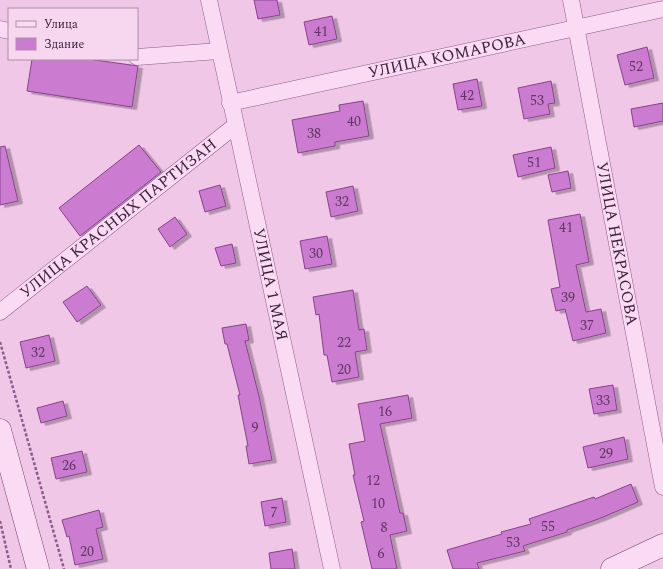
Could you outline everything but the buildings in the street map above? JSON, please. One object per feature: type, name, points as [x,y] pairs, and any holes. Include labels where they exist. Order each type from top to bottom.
[{"type":"main road","points":[[0,430],[38,569]]},
{"type":"main road","points":[[612,569],[663,545]]},
{"type":"street","name":"УЛИЦА 1 МАЯ","points":[[209,0],[230,103],[332,569]]},
{"type":"street","name":"УЛИЦА НЕКРАСОВА","points":[[571,0],[663,487]]},
{"type":"street","name":"УЛИЦА КОМАРОВА","points":[[230,103],[663,9]]},
{"type":"street","points":[[138,57],[219,51]]},
{"type":"street","name":"УЛИЦА КРАСНЫХ ПАРТИЗАН","points":[[0,312],[236,125]]},
{"type":"path","points":[[0,342],[64,569]]},
{"type":"path","points":[[0,521],[11,569]]}]
